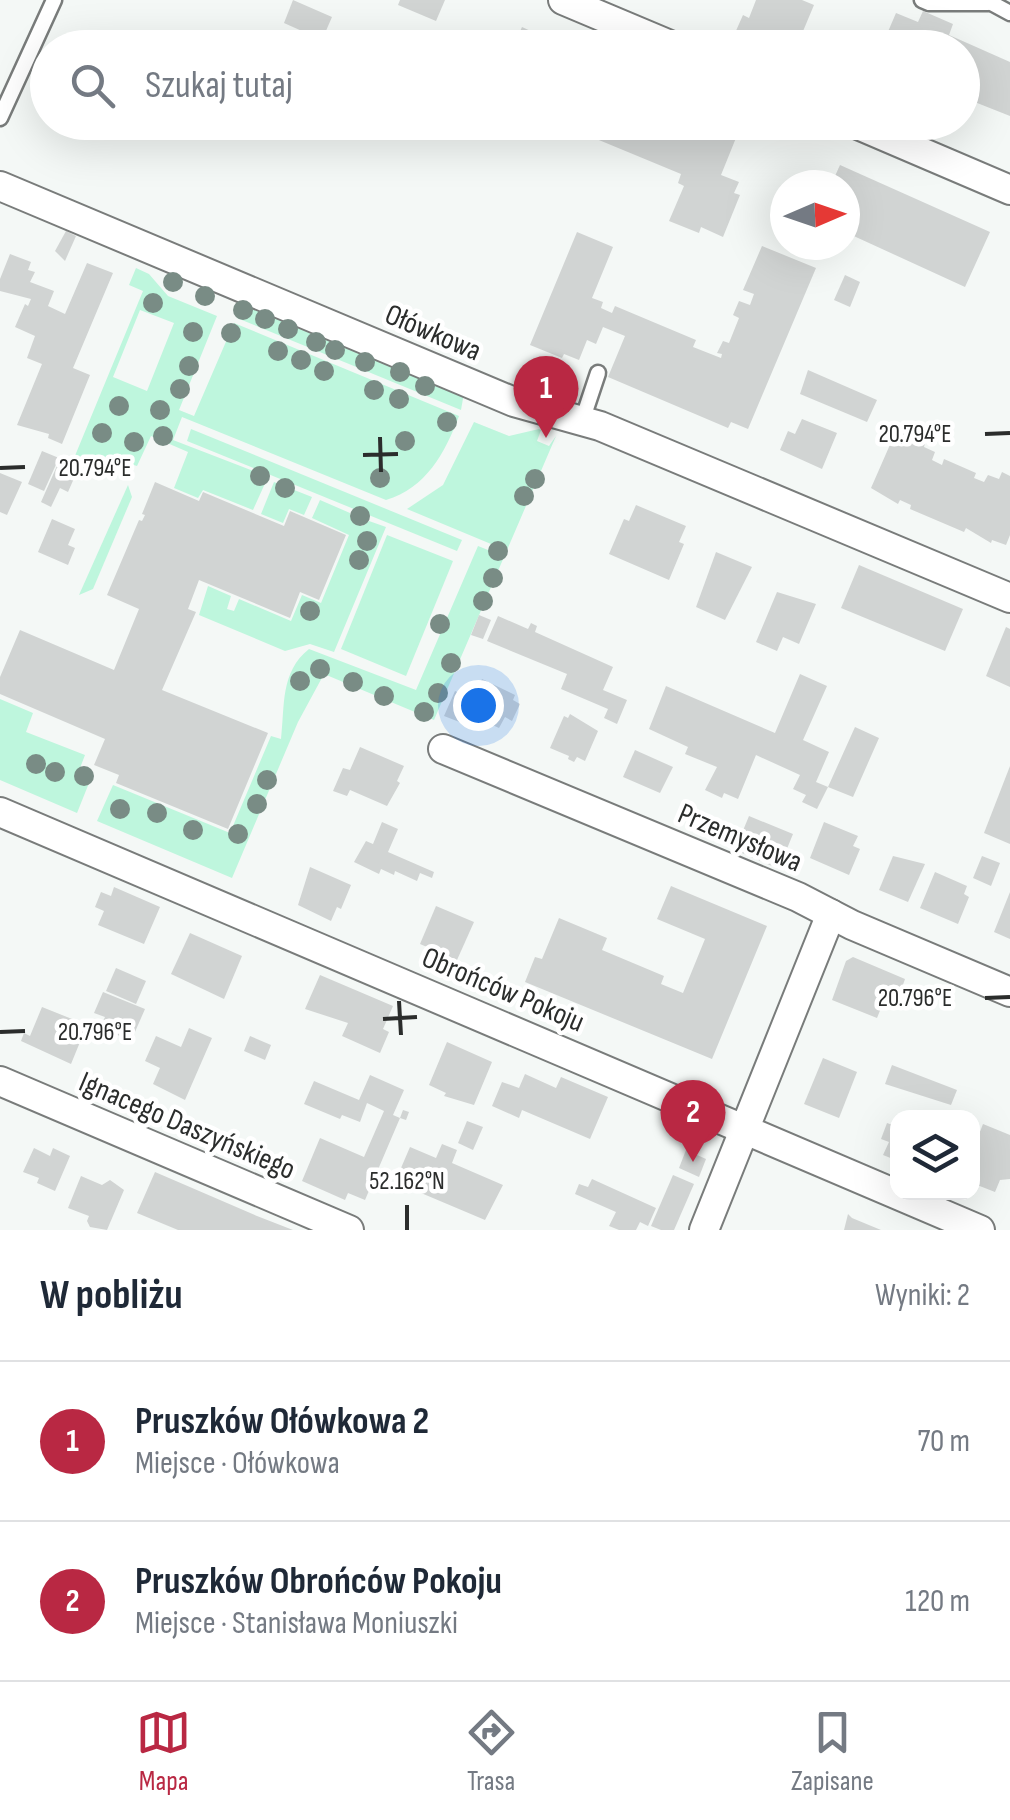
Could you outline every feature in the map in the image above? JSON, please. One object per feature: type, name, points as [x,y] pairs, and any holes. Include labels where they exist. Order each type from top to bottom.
[{"type":"street","points":[[563,0],[634,30]]},
{"type":"street","points":[[893,140],[1010,190]]},
{"type":"street","name":"Ołówkowa","points":[[0,186],[514,402],[582,421],[685,461],[1010,598]]},
{"type":"street","name":"Przemysłowa","points":[[443,749],[798,897],[1010,992]]},
{"type":"street","name":"Obrońców Pokoju","points":[[0,812],[980,1230]]},
{"type":"street","points":[[704,1230],[831,914]]},
{"type":"street","name":"Ignacego Daszyńskiego","points":[[0,1081],[349,1230]]},
{"type":"lane","points":[[40,30],[54,0]]},
{"type":"lane","points":[[922,0],[987,2],[1010,13]]},
{"type":"lane","points":[[0,118],[30,52]]},
{"type":"lane","points":[[582,421],[598,373]]},
{"type":"green space","points":[[136,268],[149,274],[168,296],[217,316],[179,410],[194,416],[234,323],[459,416],[447,443],[423,478],[386,500],[182,417],[173,440],[264,475],[267,479],[253,510],[203,490],[198,498],[174,488],[188,452],[151,436],[137,466],[117,460],[109,478],[72,463],[143,291],[129,285]],"holes":[[[140,310],[174,323],[147,391],[113,377]]]},
{"type":"green space","points":[[248,302],[464,393],[461,410],[237,318],[242,305]]},
{"type":"green space","points":[[474,422],[509,436],[539,429],[537,441],[549,446],[556,436],[434,720],[324,674],[298,722],[232,878],[97,821],[113,785],[230,833],[271,736],[281,739],[288,679],[309,649],[416,690],[478,546],[488,550],[491,544],[407,509],[443,485]]},
{"type":"green space","points":[[191,429],[462,540],[457,551],[187,441]]},
{"type":"green space","points":[[274,482],[312,497],[304,515],[289,509],[283,523],[261,514]]},
{"type":"green space","points":[[128,485],[132,497],[93,589],[79,595]]},
{"type":"green space","points":[[320,500],[350,513],[352,521],[362,526],[369,521],[386,527],[334,652],[310,644],[285,651],[199,615],[208,586],[231,596],[227,609],[234,611],[239,599],[291,621],[302,595],[321,603],[349,535],[312,518]]},
{"type":"green space","points":[[387,535],[453,561],[406,676],[341,649]]},
{"type":"green space","points":[[0,699],[33,713],[26,732],[85,755],[80,768],[93,773],[77,813],[0,780]]},
{"type":"building","points":[[293,0],[332,17],[326,30],[300,30],[284,23]]},
{"type":"building","points":[[400,0],[445,0],[436,21],[398,5]]},
{"type":"building","points":[[756,0],[802,0],[814,5],[804,30],[736,30],[743,15],[749,18]]},
{"type":"building","points":[[923,11],[953,24],[951,30],[889,30],[896,13],[918,22]]},
{"type":"building","points":[[980,49],[1010,62],[1010,116],[980,104]]},
{"type":"building","points":[[599,140],[735,140],[721,175],[739,182],[734,193],[740,195],[723,237],[701,227],[699,233],[669,221],[684,186],[678,183],[681,174]]},
{"type":"building","points":[[860,174],[990,232],[965,287],[860,239]]},
{"type":"building","points":[[66,231],[76,236],[65,261],[55,251]]},
{"type":"building","points":[[577,232],[613,247],[592,298],[603,302],[601,308],[612,313],[615,306],[696,340],[693,347],[721,358],[722,354],[717,353],[723,341],[729,343],[739,318],[733,315],[739,301],[750,305],[754,294],[743,290],[762,246],[770,249],[770,260],[796,260],[816,268],[748,429],[731,422],[728,428],[608,377],[625,336],[603,327],[596,344],[587,340],[579,360],[564,354],[562,358],[530,345]]},
{"type":"building","points":[[10,254],[31,262],[28,270],[35,272],[30,282],[54,291],[48,306],[65,314],[87,263],[113,273],[73,368],[90,375],[62,444],[48,438],[49,434],[17,425],[42,364],[27,358],[35,336],[15,327],[31,299],[0,291],[0,279]]},
{"type":"building","points":[[845,275],[860,282],[850,307],[834,300]]},
{"type":"building","points":[[808,370],[877,400],[867,422],[800,394]]},
{"type":"building","points":[[802,419],[837,433],[822,469],[780,450],[788,431],[795,434]]},
{"type":"building","points":[[896,431],[926,440],[924,447],[935,452],[932,460],[942,465],[944,459],[976,473],[974,478],[984,482],[988,475],[999,479],[1002,472],[1010,476],[1010,535],[1006,545],[992,540],[991,543],[966,528],[964,532],[871,488]]},
{"type":"building","points":[[42,451],[59,458],[44,491],[28,484]]},
{"type":"building","points":[[60,459],[79,467],[68,492],[60,488],[51,507],[41,502]]},
{"type":"building","points":[[0,473],[22,482],[7,515],[0,512]]},
{"type":"building","points":[[155,482],[199,501],[203,492],[284,526],[290,511],[346,535],[319,600],[300,592],[290,618],[199,580],[188,609],[196,612],[162,690],[268,733],[228,829],[116,783],[119,775],[94,765],[105,739],[0,694],[0,677],[20,630],[114,670],[139,609],[107,595],[139,520],[145,515],[142,514]]},
{"type":"building","points":[[636,505],[686,526],[679,542],[684,544],[669,580],[609,554],[624,519],[629,521]]},
{"type":"building","points":[[52,519],[75,529],[68,545],[75,548],[68,565],[38,552]]},
{"type":"building","points":[[716,552],[752,567],[725,620],[696,607]]},
{"type":"building","points":[[859,565],[963,609],[945,651],[841,608]]},
{"type":"building","points":[[777,592],[816,604],[799,644],[783,637],[777,651],[756,642]]},
{"type":"building","points":[[479,615],[491,620],[483,639],[471,635]]},
{"type":"building","points":[[498,616],[528,629],[531,623],[537,626],[535,632],[613,667],[603,690],[627,700],[617,724],[604,718],[608,709],[561,689],[567,674],[487,641]]},
{"type":"building","points":[[1006,627],[1010,629],[1010,687],[986,676]]},
{"type":"building","points":[[800,674],[827,686],[803,740],[829,752],[816,782],[828,787],[817,809],[802,802],[806,795],[793,789],[800,775],[756,755],[738,799],[724,793],[722,798],[705,790],[717,767],[685,754],[688,747],[649,729],[666,686],[775,733]]},
{"type":"building","points":[[482,679],[515,695],[513,700],[520,704],[512,721],[505,717],[499,728],[466,713],[462,723],[444,716],[455,691],[473,699]]},
{"type":"building","points":[[570,714],[598,731],[585,761],[577,757],[574,762],[550,748],[564,716],[568,718]]},
{"type":"building","points":[[855,727],[879,738],[853,797],[828,787]]},
{"type":"building","points":[[360,747],[404,766],[387,806],[350,790],[347,796],[333,791],[343,768],[350,770]]},
{"type":"building","points":[[635,750],[673,767],[660,793],[623,777]]},
{"type":"building","points":[[1010,766],[1010,844],[984,833]]},
{"type":"building","points":[[749,816],[793,834],[782,861],[775,858],[772,866],[735,850]]},
{"type":"building","points":[[382,822],[398,829],[388,852],[434,872],[432,878],[420,873],[417,881],[381,869],[379,874],[354,862],[366,841],[373,844]]},
{"type":"building","points":[[824,822],[858,836],[853,846],[860,849],[849,875],[810,858]]},
{"type":"building","points":[[893,856],[925,864],[908,902],[879,890]]},
{"type":"building","points":[[982,856],[1000,863],[991,886],[973,878]]},
{"type":"building","points":[[310,867],[351,885],[331,921],[298,905]]},
{"type":"building","points":[[935,872],[967,886],[964,894],[969,897],[958,924],[920,908]]},
{"type":"building","points":[[671,886],[767,926],[712,1059],[525,982],[535,957],[542,959],[559,918],[607,938],[602,950],[664,976],[661,984],[683,993],[705,939],[657,919]]},
{"type":"building","points":[[114,887],[160,907],[144,944],[98,925],[104,911],[95,907],[101,892],[111,896]]},
{"type":"building","points":[[1010,892],[1010,939],[994,932]]},
{"type":"building","points":[[436,906],[474,922],[457,960],[420,944]]},
{"type":"building","points":[[190,933],[242,956],[224,999],[171,974]]},
{"type":"building","points":[[853,957],[905,979],[897,1002],[885,998],[877,1018],[832,1000],[846,961]]},
{"type":"building","points":[[116,968],[146,981],[136,1004],[106,991]]},
{"type":"building","points":[[320,975],[393,1006],[383,1029],[389,1032],[380,1053],[342,1036],[348,1023],[305,1009]]},
{"type":"building","points":[[103,992],[145,1009],[131,1041],[98,1032],[105,1017],[94,1013]]},
{"type":"building","points":[[42,1007],[87,1025],[71,1064],[21,1041],[24,1033],[30,1036]]},
{"type":"building","points":[[189,1028],[212,1038],[185,1100],[153,1084],[160,1068],[145,1061],[156,1036],[181,1047]]},
{"type":"building","points":[[250,1036],[271,1045],[265,1060],[244,1051]]},
{"type":"building","points":[[447,1042],[492,1062],[474,1105],[444,1096],[446,1093],[429,1085]]},
{"type":"building","points":[[823,1058],[857,1072],[839,1118],[804,1104]]},
{"type":"building","points":[[892,1065],[957,1090],[951,1105],[885,1084]]},
{"type":"building","points":[[525,1074],[556,1088],[561,1077],[608,1097],[590,1139],[522,1110],[519,1118],[492,1106],[502,1082],[519,1088]]},
{"type":"building","points":[[370,1075],[404,1090],[393,1115],[400,1118],[365,1200],[348,1193],[345,1200],[302,1181],[320,1138],[364,1157],[384,1111],[367,1103],[360,1122],[342,1115],[340,1119],[304,1104],[314,1081],[359,1100]]},
{"type":"building","points":[[467,1121],[483,1127],[473,1150],[458,1143]]},
{"type":"building","points":[[887,1123],[890,1124],[890,1158],[883,1155],[889,1142],[881,1139]]},
{"type":"building","points":[[983,1124],[1010,1135],[1010,1179],[1000,1180],[995,1192],[980,1186]]},
{"type":"building","points":[[442,1144],[457,1150],[452,1163],[503,1185],[485,1220],[395,1182],[410,1147],[436,1158]]},
{"type":"building","points":[[34,1148],[50,1156],[53,1148],[70,1156],[55,1191],[37,1183],[39,1178],[23,1172]]},
{"type":"building","points":[[686,1150],[706,1159],[699,1177],[679,1168]]},
{"type":"building","points":[[155,1172],[293,1230],[178,1230],[137,1213]]},
{"type":"building","points":[[673,1175],[694,1184],[674,1230],[661,1230],[651,1226]]},
{"type":"building","points":[[81,1176],[102,1185],[110,1180],[124,1190],[107,1230],[90,1227],[89,1216],[68,1208]]},
{"type":"building","points":[[592,1179],[656,1208],[648,1226],[640,1222],[636,1230],[619,1230],[609,1226],[616,1212],[575,1194],[579,1184],[588,1187]]},
{"type":"building","points":[[848,1214],[852,1218],[881,1230],[844,1230]]},
{"type":"place","name":"Pruszków Ołówkowa 2","points":[[546,438]]},
{"type":"place","name":"Pruszków Obrońców Pokoju","points":[[693,1162]]}]
